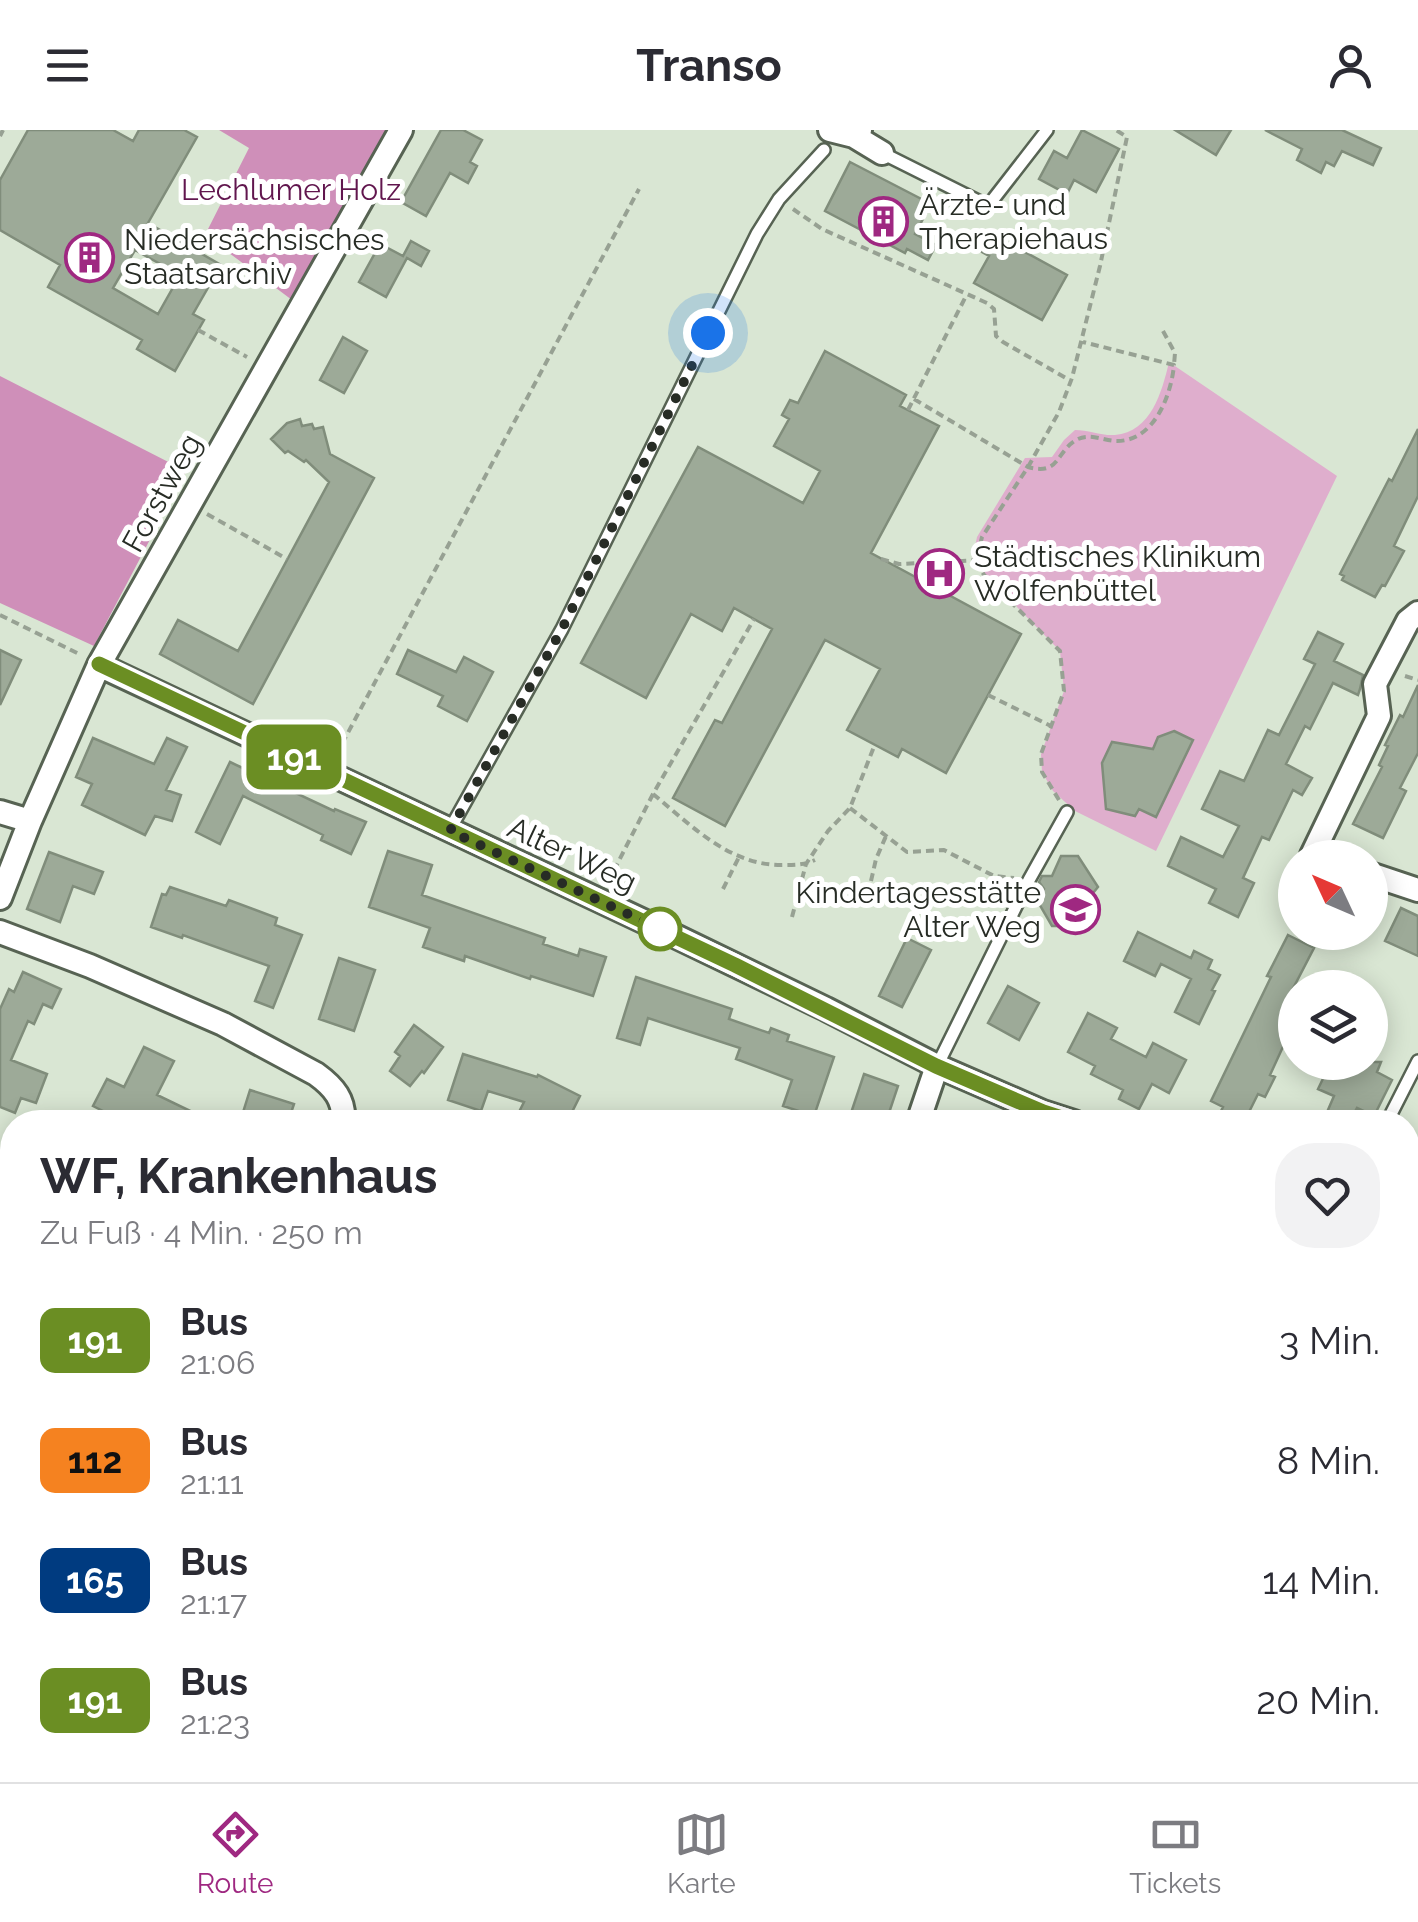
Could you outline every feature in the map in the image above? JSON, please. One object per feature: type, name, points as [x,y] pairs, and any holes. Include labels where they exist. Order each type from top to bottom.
[{"type":"street","name":"Forstweg","points":[[0,898],[99,664],[401,130]]},
{"type":"street","points":[[827,140],[857,133],[882,153]]},
{"type":"street","points":[[1319,840],[1378,716],[1375,684],[1408,621],[1418,613]]},
{"type":"street","name":"Alter Weg","points":[[99,664],[826,1009],[936,1066],[1038,1110]]},
{"type":"street","points":[[0,812],[30,820]]},
{"type":"street","points":[[1388,880],[1418,890]]},
{"type":"street","points":[[0,932],[223,1024],[316,1074],[330,1084],[344,1110]]},
{"type":"street","points":[[922,1110],[936,1066]]},
{"type":"lane","points":[[882,153],[988,206],[1047,130]]},
{"type":"lane","points":[[450,831],[562,629],[757,234],[779,198],[827,140]]},
{"type":"lane","points":[[936,1066],[1067,812]]},
{"type":"lane","points":[[1393,1110],[1418,1061]]},
{"type":"path","points":[[1067,812],[1042,772],[1041,754],[1064,690],[1060,651],[984,575],[976,561],[982,536],[1028,467],[1059,412],[1071,381],[1127,137],[1116,130]]},
{"type":"path","points":[[327,772],[638,189]]},
{"type":"path","points":[[779,198],[822,228],[987,303],[994,309],[996,336],[1071,381]]},
{"type":"path","points":[[908,410],[966,296]]},
{"type":"path","points":[[198,330],[267,368]]},
{"type":"path","points":[[914,399],[1028,467],[1042,471],[1053,466],[1074,440],[1086,436],[1120,441],[1138,435],[1152,424],[1163,406],[1176,353],[1164,330]]},
{"type":"path","points":[[1082,342],[1174,366]]},
{"type":"path","points":[[190,504],[287,560]]},
{"type":"path","points":[[881,559],[899,564],[1130,553],[1158,557]]},
{"type":"path","points":[[0,616],[99,664]]},
{"type":"path","points":[[599,900],[654,794],[754,619]]},
{"type":"path","points":[[1404,676],[1418,680]]},
{"type":"path","points":[[988,696],[1051,726]]},
{"type":"path","points":[[792,917],[806,864],[828,831],[850,808],[875,744]]},
{"type":"path","points":[[654,794],[720,848],[739,857],[764,865],[806,864],[815,860]]},
{"type":"path","points":[[850,808],[907,852],[944,850],[994,876],[1029,880]]},
{"type":"path","points":[[870,881],[886,836]]},
{"type":"path","points":[[722,889],[739,857]]},
{"type":"shaded area","points":[[1169,362],[1337,476],[1156,851],[1075,811],[1053,791],[1042,772],[1041,754],[1064,691],[1060,651],[972,561],[977,537],[1025,458],[1052,457],[1075,430],[1115,435],[1138,427],[1153,409]]},
{"type":"green space","name":"Lechlumer Holz","points":[[219,130],[391,130],[292,300],[205,235],[249,148]]},
{"type":"green space","points":[[0,376],[186,471],[94,646],[0,603]]},
{"type":"building","name":"Niedersächsisches Staatsarchiv","points":[[28,130],[113,130],[133,141],[139,130],[184,130],[197,137],[148,223],[221,265],[193,314],[204,320],[175,371],[137,349],[142,340],[48,287],[60,265],[0,230],[0,180]],"holes":[[[135,250],[180,275],[158,314],[113,288]]]},
{"type":"building","points":[[441,130],[463,130],[482,140],[470,162],[477,166],[468,183],[450,173],[426,216],[401,202]]},
{"type":"building","points":[[1082,130],[1119,149],[1096,192],[1074,180],[1067,194],[1039,179],[1054,151],[1067,158]]},
{"type":"building","points":[[1175,130],[1231,130],[1216,155]]},
{"type":"building","points":[[1265,130],[1342,130],[1381,148],[1373,165],[1342,151],[1334,166],[1326,162],[1321,173],[1297,160],[1302,149]]},
{"type":"building","name":"Ärzte- und Therapiehaus","points":[[850,162],[931,204],[915,234],[936,245],[928,260],[907,249],[905,253],[825,211]]},
{"type":"building","points":[[992,234],[1067,275],[1042,320],[974,283],[989,256],[982,252]]},
{"type":"building","points":[[411,241],[429,251],[421,266],[407,258],[386,297],[359,282],[380,244],[403,256]]},
{"type":"building","points":[[343,337],[367,351],[344,393],[320,380]]},
{"type":"building","points":[[825,351],[906,395],[900,406],[939,426],[871,553],[1021,634],[946,773],[902,749],[898,757],[847,730],[880,669],[825,640],[725,826],[673,798],[715,720],[722,723],[772,629],[734,608],[722,631],[691,614],[646,698],[581,663],[698,447],[803,503],[820,471],[774,446],[789,419],[782,415],[790,400],[798,403]]},
{"type":"building","points":[[300,419],[302,426],[323,427],[330,454],[374,478],[253,704],[160,654],[178,620],[238,651],[329,482],[306,460],[285,453],[271,439],[287,423]]},
{"type":"building","points":[[1418,429],[1418,496],[1394,546],[1404,551],[1375,597],[1342,580],[1344,576],[1340,574]]},
{"type":"building","points":[[1318,632],[1343,644],[1334,661],[1363,675],[1360,689],[1358,695],[1333,683],[1310,729],[1305,726],[1286,764],[1312,778],[1302,795],[1293,790],[1269,840],[1262,837],[1243,878],[1254,883],[1238,917],[1209,903],[1216,889],[1168,866],[1181,837],[1223,857],[1239,826],[1202,809],[1220,771],[1244,781],[1268,730],[1279,735],[1315,664],[1304,659]]},
{"type":"building","points":[[0,650],[21,660],[0,705]]},
{"type":"building","points":[[408,650],[456,672],[464,657],[493,672],[467,721],[438,706],[443,696],[397,674]]},
{"type":"building","points":[[1418,685],[1418,753],[1400,788],[1406,791],[1383,838],[1353,824],[1382,767],[1379,765],[1388,746],[1385,745]]},
{"type":"building","points":[[1174,731],[1193,740],[1156,817],[1139,809],[1135,816],[1106,809],[1102,763],[1112,742],[1153,749],[1158,737]]},
{"type":"building","points":[[93,738],[154,764],[167,738],[187,747],[166,790],[181,795],[172,821],[155,816],[145,835],[82,805],[92,784],[76,777]]},
{"type":"building","points":[[230,762],[366,822],[351,854],[321,840],[323,835],[243,796],[220,844],[196,832]]},
{"type":"building","points":[[388,851],[432,865],[422,895],[545,938],[543,944],[578,956],[580,949],[606,957],[593,996],[423,947],[430,928],[369,907]]},
{"type":"building","points":[[49,852],[103,872],[94,894],[73,886],[60,922],[27,909]]},
{"type":"building","points":[[1061,856],[1078,856],[1098,887],[1089,898],[1098,912],[1090,926],[1052,926],[1038,902],[1044,889],[1039,882],[1042,876],[1052,876]]},
{"type":"building","points":[[170,887],[226,906],[229,900],[277,918],[275,925],[302,935],[273,1008],[255,1001],[269,966],[151,927],[162,894],[166,895]]},
{"type":"building","points":[[1401,908],[1418,916],[1418,956],[1388,942]]},
{"type":"building","points":[[1138,932],[1191,958],[1194,951],[1212,960],[1208,969],[1220,975],[1199,1024],[1175,1012],[1191,979],[1161,964],[1155,976],[1124,961]]},
{"type":"building","points":[[907,938],[931,950],[902,1007],[879,996]]},
{"type":"building","points":[[1280,950],[1313,950],[1303,970],[1278,970],[1278,1058],[1270,1075],[1275,1077],[1265,1097],[1258,1094],[1250,1110],[1222,1110],[1223,1107],[1211,1101],[1271,977],[1267,976]]},
{"type":"building","points":[[339,958],[375,970],[354,1031],[319,1019]]},
{"type":"building","points":[[23,972],[61,989],[52,1008],[43,1004],[34,1024],[28,1021],[11,1060],[47,1074],[36,1103],[21,1098],[16,1110],[8,1110],[0,1107],[0,1009],[9,989],[14,992]]},
{"type":"building","points":[[636,977],[732,1009],[729,1019],[769,1033],[771,1028],[789,1035],[787,1041],[834,1057],[816,1110],[795,1110],[783,1106],[792,1080],[736,1059],[740,1048],[648,1018],[640,1045],[617,1038]]},
{"type":"building","points":[[1008,986],[1039,1003],[1019,1040],[988,1023]]},
{"type":"building","points":[[1088,1013],[1117,1028],[1111,1039],[1146,1057],[1153,1043],[1186,1060],[1169,1093],[1152,1084],[1139,1109],[1119,1099],[1123,1090],[1091,1074],[1095,1066],[1068,1052]]},
{"type":"building","points":[[414,1025],[443,1047],[410,1086],[390,1071],[400,1056],[395,1052]]},
{"type":"building","points":[[144,1047],[174,1061],[157,1095],[188,1110],[101,1110],[93,1106],[107,1079],[124,1087]]},
{"type":"building","points":[[463,1054],[538,1075],[580,1096],[573,1110],[520,1110],[524,1102],[488,1091],[481,1110],[448,1100]]},
{"type":"building","points":[[864,1074],[898,1086],[890,1110],[852,1110]]},
{"type":"building","points":[[1322,1080],[1392,1080],[1377,1110],[1328,1110],[1334,1096],[1318,1089]]},
{"type":"building","points":[[250,1090],[294,1104],[292,1110],[244,1110]]},
{"type":"bus line","name":"191","points":[[99,664],[735,965],[936,1066],[1038,1110]]},
{"type":"place","name":"Ärzte- und Therapiehaus","points":[[884,222]]},
{"type":"place","name":"Niedersächsisches Staatsarchiv","points":[[89,257]]},
{"type":"place","name":"Städtisches Klinikum Wolfenbüttel","points":[[939,574]]},
{"type":"place","name":"Kindertagesstätte Alter Weg","points":[[1076,910]]},
{"type":"route","points":[[660,929],[450,831],[562,629],[708,333]]}]
